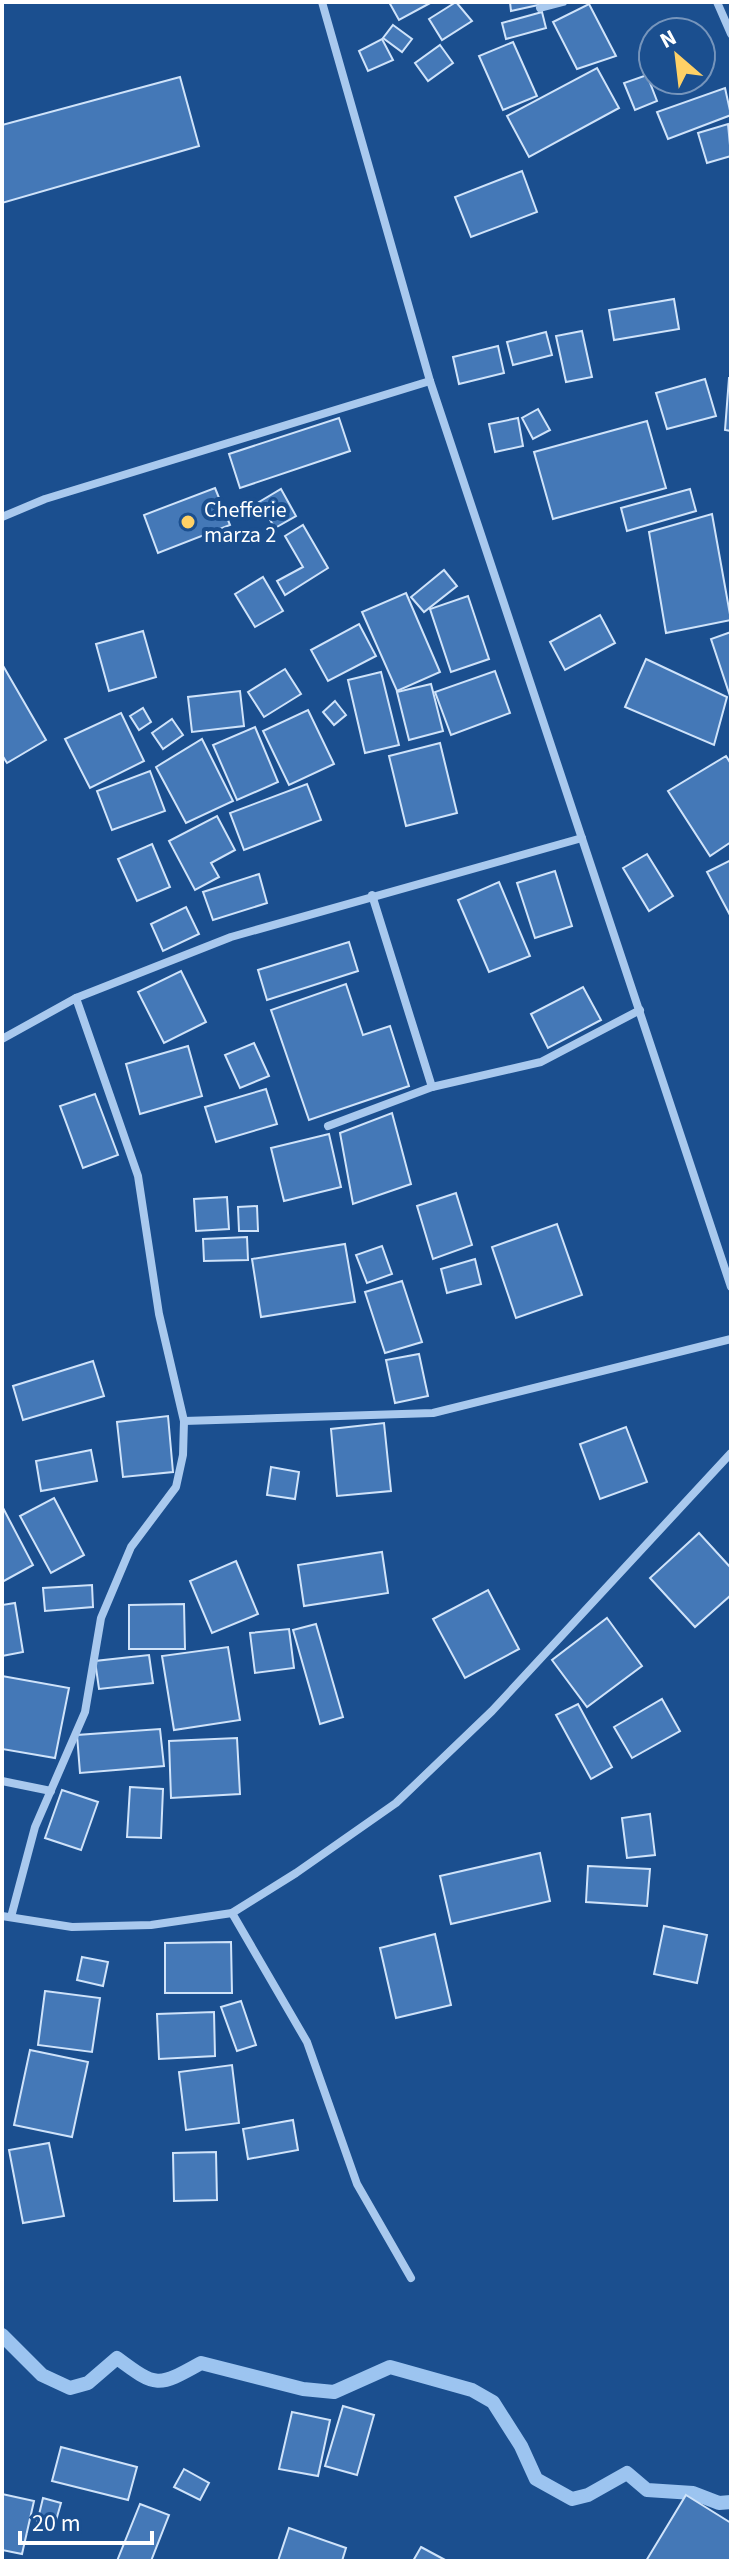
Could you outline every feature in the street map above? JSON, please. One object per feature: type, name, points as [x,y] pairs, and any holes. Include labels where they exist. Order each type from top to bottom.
[{"type":"street","points":[[322,2],[430,381],[731,1287]]},
{"type":"street","points":[[540,8],[563,2]]},
{"type":"street","points":[[717,2],[731,34]]},
{"type":"street","points":[[2,517],[45,499],[430,381]]},
{"type":"street","points":[[2,1039],[76,998],[231,937],[582,838]]},
{"type":"street","points":[[372,895],[432,1087]]},
{"type":"street","points":[[76,998],[138,1176],[159,1314],[184,1421],[183,1455],[176,1487],[131,1547],[101,1618],[85,1712],[35,1827],[7,1917],[72,1927],[151,1925],[232,1913],[296,1873],[396,1803],[492,1711],[689,1502],[731,1453]]},
{"type":"street","points":[[328,1126],[432,1087],[541,1062],[640,1010]]},
{"type":"street","points":[[184,1421],[433,1413],[731,1339]]},
{"type":"street","points":[[2,1781],[51,1791]]},
{"type":"street","points":[[232,1913],[307,2042],[357,2184],[411,2278]]},
{"type":"building","points":[[389,2],[432,2],[399,20]]},
{"type":"building","points":[[456,2],[472,21],[442,40],[429,19]]},
{"type":"building","points":[[510,2],[552,2],[511,11]]},
{"type":"building","points":[[589,4],[616,56],[577,69],[553,22]]},
{"type":"building","points":[[542,12],[546,28],[506,39],[502,23]]},
{"type":"building","points":[[393,25],[412,39],[402,52],[383,38]]},
{"type":"building","points":[[382,39],[393,60],[368,71],[359,51]]},
{"type":"building","points":[[513,42],[537,96],[503,110],[479,56]]},
{"type":"building","points":[[440,45],[453,63],[428,81],[415,63]]},
{"type":"building","points":[[597,68],[619,108],[529,157],[507,116]]},
{"type":"building","points":[[180,77],[199,146],[2,203],[2,125]]},
{"type":"building","points":[[637,78],[637,96],[655,96],[657,101],[635,110],[624,83]]},
{"type":"building","points":[[725,88],[731,115],[668,139],[657,112],[702,96],[717,96],[717,91]]},
{"type":"building","points":[[728,124],[731,156],[707,163],[698,133]]},
{"type":"building","points":[[522,171],[537,212],[471,237],[455,197]]},
{"type":"building","points":[[674,299],[679,329],[614,340],[609,310]]},
{"type":"building","points":[[582,331],[592,377],[566,382],[556,336]]},
{"type":"building","points":[[546,332],[552,355],[513,365],[507,342]]},
{"type":"building","points":[[498,346],[504,373],[459,384],[453,357]]},
{"type":"building","points":[[731,378],[731,431],[725,430]]},
{"type":"building","points":[[705,379],[716,416],[667,429],[656,393]]},
{"type":"building","points":[[538,409],[550,430],[533,439],[522,418]]},
{"type":"building","points":[[339,418],[350,451],[240,488],[229,454]]},
{"type":"building","points":[[518,418],[523,446],[495,452],[489,424]]},
{"type":"building","points":[[647,421],[666,488],[553,519],[534,452]]},
{"type":"building","points":[[215,488],[230,525],[158,553],[144,515]]},
{"type":"building","points":[[281,489],[296,516],[275,528],[259,502]]},
{"type":"building","points":[[690,489],[696,511],[627,531],[621,508]]},
{"type":"building","points":[[712,514],[731,620],[666,633],[649,532]]},
{"type":"building","points":[[303,525],[328,568],[285,595],[277,581],[303,567],[285,536]]},
{"type":"building","points":[[444,570],[457,586],[424,612],[411,597]]},
{"type":"building","points":[[263,577],[283,611],[255,627],[235,594]]},
{"type":"building","points":[[406,593],[440,672],[397,691],[362,612]]},
{"type":"building","points":[[468,596],[489,659],[451,672],[430,609]]},
{"type":"building","points":[[600,615],[615,643],[565,670],[550,642]]},
{"type":"building","points":[[359,624],[376,656],[328,681],[311,650]]},
{"type":"building","points":[[143,631],[156,677],[109,691],[96,644]]},
{"type":"building","points":[[731,632],[731,696],[730,696],[711,639]]},
{"type":"building","points":[[646,659],[727,697],[714,745],[625,707]]},
{"type":"building","points":[[2,664],[46,740],[7,763],[2,755]]},
{"type":"building","points":[[285,669],[301,694],[264,717],[248,692]]},
{"type":"building","points":[[495,671],[510,713],[451,735],[435,692]]},
{"type":"building","points":[[381,672],[399,745],[365,753],[348,680]]},
{"type":"building","points":[[431,684],[443,731],[409,740],[397,692]]},
{"type":"building","points":[[240,691],[244,726],[192,732],[188,697]]},
{"type":"building","points":[[335,701],[346,715],[334,725],[323,712]]},
{"type":"building","points":[[143,708],[151,722],[139,730],[130,716]]},
{"type":"building","points":[[308,710],[334,764],[289,785],[263,731]]},
{"type":"building","points":[[121,713],[144,761],[90,788],[65,739]]},
{"type":"building","points":[[172,719],[183,735],[163,749],[152,733]]},
{"type":"building","points":[[255,727],[278,782],[237,800],[213,745]]},
{"type":"building","points":[[202,739],[233,801],[186,823],[156,767]]},
{"type":"building","points":[[440,743],[457,813],[406,826],[389,756]]},
{"type":"building","points":[[726,756],[731,764],[731,842],[710,856],[668,791]]},
{"type":"building","points":[[150,771],[165,811],[112,830],[97,791]]},
{"type":"building","points":[[307,784],[321,820],[244,850],[230,813]]},
{"type":"building","points":[[217,816],[235,850],[211,863],[219,877],[195,890],[169,841]]},
{"type":"building","points":[[152,844],[170,887],[137,901],[118,859]]},
{"type":"building","points":[[647,854],[673,896],[649,911],[623,868]]},
{"type":"building","points":[[731,860],[731,917],[707,872]]},
{"type":"building","points":[[555,871],[572,926],[535,938],[517,883]]},
{"type":"building","points":[[259,874],[267,903],[213,920],[203,892]]},
{"type":"building","points":[[499,882],[530,956],[489,972],[458,900]]},
{"type":"building","points":[[186,907],[199,934],[163,951],[151,924]]},
{"type":"building","points":[[349,942],[358,971],[267,1000],[258,970]]},
{"type":"building","points":[[181,971],[206,1022],[164,1043],[138,992]]},
{"type":"building","points":[[346,984],[363,1035],[390,1026],[409,1086],[309,1120],[271,1010]]},
{"type":"building","points":[[583,987],[601,1020],[548,1048],[531,1014]]},
{"type":"building","points":[[254,1043],[269,1076],[240,1088],[225,1055]]},
{"type":"building","points":[[188,1046],[202,1096],[140,1114],[126,1064]]},
{"type":"building","points":[[266,1089],[277,1124],[216,1142],[205,1107]]},
{"type":"building","points":[[95,1094],[118,1155],[83,1168],[60,1106]]},
{"type":"building","points":[[392,1113],[411,1184],[353,1204],[340,1133]]},
{"type":"building","points":[[329,1134],[341,1187],[284,1201],[271,1148]]},
{"type":"building","points":[[456,1193],[472,1245],[433,1259],[417,1206]]},
{"type":"building","points":[[227,1197],[229,1229],[196,1231],[194,1199]]},
{"type":"building","points":[[257,1206],[258,1231],[239,1231],[238,1207]]},
{"type":"building","points":[[557,1224],[582,1295],[516,1318],[492,1247]]},
{"type":"building","points":[[247,1237],[248,1260],[204,1261],[203,1239]]},
{"type":"building","points":[[345,1244],[355,1302],[261,1317],[252,1259]]},
{"type":"building","points":[[382,1246],[392,1274],[367,1283],[356,1255]]},
{"type":"building","points":[[475,1259],[481,1284],[447,1293],[441,1269]]},
{"type":"building","points":[[402,1281],[422,1342],[385,1353],[365,1292]]},
{"type":"building","points":[[419,1354],[428,1396],[395,1403],[386,1360]]},
{"type":"building","points":[[93,1361],[104,1396],[23,1420],[13,1386]]},
{"type":"building","points":[[168,1416],[173,1472],[123,1477],[117,1422]]},
{"type":"building","points":[[384,1423],[391,1491],[337,1496],[331,1429]]},
{"type":"building","points":[[626,1427],[647,1482],[600,1499],[580,1444]]},
{"type":"building","points":[[91,1450],[97,1481],[41,1491],[36,1461]]},
{"type":"building","points":[[271,1467],[299,1472],[295,1499],[267,1495]]},
{"type":"building","points":[[54,1498],[84,1555],[51,1573],[20,1516]]},
{"type":"building","points":[[2,1506],[33,1565],[2,1582]]},
{"type":"building","points":[[699,1533],[731,1568],[731,1595],[695,1627],[650,1578]]},
{"type":"building","points":[[382,1552],[388,1593],[304,1606],[298,1565]]},
{"type":"building","points":[[236,1561],[258,1614],[212,1633],[190,1581]]},
{"type":"building","points":[[92,1585],[93,1607],[45,1611],[43,1588]]},
{"type":"building","points":[[488,1590],[519,1649],[465,1678],[433,1619]]},
{"type":"building","points":[[15,1603],[23,1652],[2,1656],[2,1605]]},
{"type":"building","points":[[184,1604],[185,1649],[129,1649],[129,1605]]},
{"type":"building","points":[[607,1618],[642,1666],[587,1707],[552,1660]]},
{"type":"building","points":[[316,1624],[343,1717],[320,1724],[293,1630]]},
{"type":"building","points":[[289,1629],[294,1668],[255,1673],[250,1633]]},
{"type":"building","points":[[228,1647],[240,1720],[174,1730],[162,1656]]},
{"type":"building","points":[[149,1655],[153,1683],[99,1689],[95,1661]]},
{"type":"building","points":[[2,1676],[69,1688],[55,1758],[2,1749]]},
{"type":"building","points":[[662,1699],[680,1731],[632,1758],[614,1727]]},
{"type":"building","points":[[578,1704],[612,1767],[591,1779],[556,1715]]},
{"type":"building","points":[[160,1729],[164,1766],[80,1773],[77,1735]]},
{"type":"building","points":[[237,1738],[240,1794],[171,1798],[169,1741]]},
{"type":"building","points":[[130,1787],[163,1789],[161,1838],[127,1837]]},
{"type":"building","points":[[62,1790],[98,1802],[81,1850],[45,1838]]},
{"type":"building","points":[[650,1814],[655,1855],[627,1858],[622,1818]]},
{"type":"building","points":[[540,1853],[550,1901],[451,1924],[440,1876]]},
{"type":"building","points":[[588,1866],[650,1869],[647,1906],[586,1902]]},
{"type":"building","points":[[664,1926],[707,1935],[697,1983],[654,1974]]},
{"type":"building","points":[[435,1934],[451,2005],[396,2018],[380,1948]]},
{"type":"building","points":[[231,1942],[232,1993],[165,1993],[165,1943]]},
{"type":"building","points":[[82,1957],[108,1962],[103,1986],[77,1980]]},
{"type":"building","points":[[45,1991],[100,1998],[92,2052],[38,2045]]},
{"type":"building","points":[[241,2001],[256,2045],[237,2051],[221,2007]]},
{"type":"building","points":[[214,2012],[215,2056],[159,2059],[157,2014]]},
{"type":"building","points":[[30,2050],[88,2062],[72,2137],[14,2125]]},
{"type":"building","points":[[232,2065],[239,2123],[186,2130],[179,2072]]},
{"type":"building","points":[[293,2120],[298,2150],[248,2159],[243,2129]]},
{"type":"building","points":[[49,2143],[64,2216],[23,2223],[9,2150]]},
{"type":"building","points":[[216,2152],[217,2200],[174,2201],[173,2153]]},
{"type":"building","points":[[343,2406],[374,2415],[357,2475],[325,2466]]},
{"type":"building","points":[[292,2412],[330,2420],[318,2476],[279,2469]]},
{"type":"building","points":[[61,2447],[137,2467],[128,2500],[52,2481]]},
{"type":"building","points":[[184,2469],[209,2483],[200,2500],[174,2487]]},
{"type":"building","points":[[2,2494],[34,2501],[22,2554],[2,2550]]},
{"type":"building","points":[[686,2495],[731,2523],[731,2561],[646,2561]]},
{"type":"building","points":[[43,2498],[61,2503],[53,2531],[36,2527]]},
{"type":"building","points":[[140,2504],[169,2515],[151,2561],[117,2561]]},
{"type":"building","points":[[289,2528],[346,2548],[342,2561],[278,2561]]},
{"type":"building","points":[[421,2547],[447,2561],[413,2561]]},
{"type":"waterway","points":[[2,2335],[42,2375],[70,2388],[88,2383],[117,2358],[141,2375],[158,2381],[175,2377],[201,2363],[303,2389],[334,2392],[390,2367],[472,2390],[493,2402],[521,2446],[536,2479],[572,2499],[588,2495],[627,2473],[647,2490],[693,2493],[719,2503],[731,2502]]},
{"type":"place","name":"Chefferie marza 2","points":[[188,522]]}]
